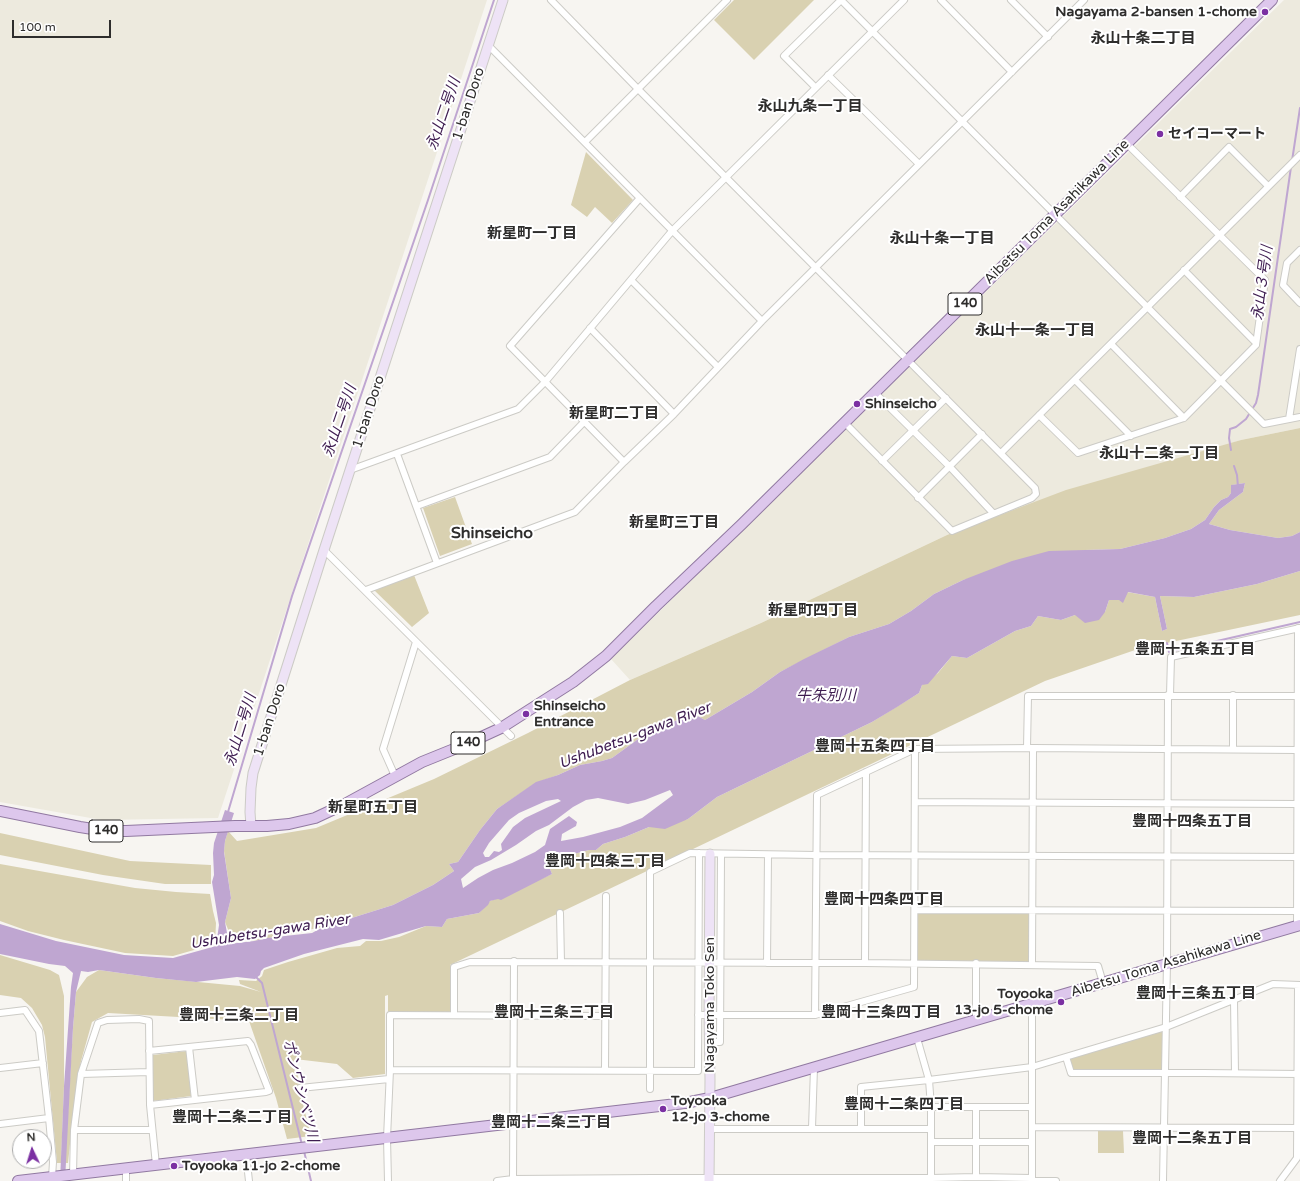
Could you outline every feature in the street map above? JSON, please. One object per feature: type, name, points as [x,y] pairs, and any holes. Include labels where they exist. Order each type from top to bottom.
[{"type":"main road","name":"Aibetsu Toma Asahikawa Line","points":[[0,811],[105,831],[289,824],[316,818],[422,762],[464,746],[501,728],[573,682],[606,656],[845,423],[1272,0]]},
{"type":"main road","name":"Aibetsu Toma Asahikawa Line","points":[[18,1181],[72,1177],[295,1148],[684,1103],[710,1098],[976,1021],[1298,925]]},
{"type":"street","name":"1-ban Doro","points":[[251,826],[250,812],[253,773],[503,0]]},
{"type":"street","points":[[551,0],[1001,453],[1035,488],[1036,494],[1032,498],[952,531],[845,423]]},
{"type":"street","points":[[585,142],[727,0]]},
{"type":"street","points":[[815,87],[784,56],[841,0],[1264,424],[1300,417]]},
{"type":"street","points":[[350,470],[518,409],[545,382],[672,230],[904,0]]},
{"type":"street","points":[[941,0],[1012,72]]},
{"type":"street","points":[[1011,0],[1048,37]]},
{"type":"street","points":[[366,590],[575,512],[674,414],[762,321],[1048,37],[1082,1]]},
{"type":"street","points":[[488,45],[762,321]]},
{"type":"street","points":[[828,75],[919,164]]},
{"type":"street","points":[[1039,415],[1078,453],[1131,436],[1184,418],[1256,345],[1266,280],[1126,143]]},
{"type":"street","points":[[1180,197],[1229,147],[1268,186]]},
{"type":"street","points":[[1001,453],[1299,156]]},
{"type":"street","points":[[624,462],[510,346],[640,198]]},
{"type":"street","points":[[1300,250],[1287,263],[1283,285],[1300,303]]},
{"type":"street","points":[[1184,270],[1256,343]]},
{"type":"street","points":[[631,280],[718,367]]},
{"type":"street","points":[[590,328],[674,414]]},
{"type":"street","points":[[1111,344],[1184,418]]},
{"type":"street","points":[[1289,419],[1300,348]]},
{"type":"street","points":[[1075,380],[1131,436]]},
{"type":"street","points":[[875,393],[950,467],[993,513]]},
{"type":"street","points":[[882,461],[946,398]]},
{"type":"street","points":[[417,506],[550,457],[584,422]]},
{"type":"street","points":[[918,498],[982,434]]},
{"type":"street","points":[[397,454],[437,563]]},
{"type":"street","points":[[324,550],[366,590],[501,728],[511,736]]},
{"type":"street","points":[[1163,1181],[1167,963],[1167,803],[1171,657],[1299,628],[1297,750],[1298,857],[1296,911],[1298,925]]},
{"type":"street","points":[[395,776],[383,749],[416,642]]},
{"type":"street","points":[[1032,964],[1033,802],[1028,696],[1299,696]]},
{"type":"street","points":[[1233,696],[1233,749]]},
{"type":"street","points":[[816,1015],[815,962],[817,795],[915,749],[1030,748],[1297,750]]},
{"type":"street","points":[[698,1015],[816,1015],[914,986],[915,749]]},
{"type":"street","points":[[865,962],[866,772]]},
{"type":"street","points":[[915,802],[1297,804]]},
{"type":"street","points":[[390,1070],[698,1071],[698,853]]},
{"type":"street","points":[[650,1090],[650,872],[690,854],[1298,857]]},
{"type":"street","name":"Nagayama Toko Sen","points":[[708,1179],[710,1098],[710,854]]},
{"type":"street","points":[[710,1042],[720,1042],[721,854]]},
{"type":"street","points":[[767,962],[768,855]]},
{"type":"street","points":[[605,1070],[606,896]]},
{"type":"street","points":[[698,908],[720,908]]},
{"type":"street","points":[[915,910],[1296,911]]},
{"type":"street","points":[[560,913],[561,962]]},
{"type":"street","points":[[454,1015],[454,968],[470,962],[865,962],[1098,966],[1103,983]]},
{"type":"street","points":[[513,1180],[514,962]]},
{"type":"street","points":[[976,964],[976,1021]]},
{"type":"street","points":[[861,1128],[861,1088],[1032,1067],[1166,1027],[1273,984],[1299,984],[1297,1158],[1280,1181]]},
{"type":"street","points":[[1234,1000],[1234,1073]]},
{"type":"street","points":[[1032,1004],[1032,1180]]},
{"type":"street","points":[[0,1013],[25,1010],[39,1031],[49,1118],[53,1178]]},
{"type":"street","points":[[388,1181],[387,1138],[390,1070],[390,1015],[606,1016]]},
{"type":"street","points":[[72,1177],[74,1130],[81,1074],[98,1023],[107,1020],[139,1019],[149,1021],[150,1105],[156,1165]]},
{"type":"street","points":[[917,1038],[929,1080],[931,1107],[931,1178]]},
{"type":"street","points":[[149,1051],[248,1041],[251,1045],[269,1091],[150,1105]]},
{"type":"street","points":[[189,1047],[195,1100]]},
{"type":"street","points":[[1066,1058],[1071,1073],[1299,1074]]},
{"type":"street","points":[[0,1068],[43,1063]]},
{"type":"street","points":[[812,1128],[814,1068]]},
{"type":"street","points":[[81,1074],[149,1072]]},
{"type":"street","points":[[300,1088],[389,1079]]},
{"type":"street","points":[[931,1107],[1032,1107]]},
{"type":"street","points":[[976,1107],[976,1177]]},
{"type":"street","points":[[0,1124],[49,1118]]},
{"type":"street","points":[[1032,1127],[1298,1128]]},
{"type":"street","points":[[709,1129],[931,1129]]},
{"type":"street","points":[[74,1130],[152,1130]]},
{"type":"street","points":[[931,1142],[1032,1142]]},
{"type":"street","points":[[246,1154],[249,1181]]},
{"type":"street","points":[[126,1169],[126,1181]]},
{"type":"street","points":[[497,1181],[976,1177],[1056,1181]]},
{"type":"shaded area","points":[[0,0],[487,0],[218,818],[102,820],[0,802]]},
{"type":"shaded area","points":[[734,0],[814,0],[754,60],[714,20]]},
{"type":"shaded area","points":[[1284,0],[1300,0],[1300,428],[1241,440],[947,535],[761,623],[630,680],[611,659]]},
{"type":"shaded area","points":[[586,152],[633,200],[612,223],[595,207],[587,217],[571,205]]},
{"type":"shaded area","points":[[1300,428],[1300,532],[1292,536],[1278,538],[1230,530],[1209,524],[1219,510],[1243,492],[1245,483],[1232,485],[1231,493],[1228,497],[1221,500],[1214,507],[1205,520],[1191,529],[1165,538],[1120,549],[1085,550],[963,580],[934,594],[911,611],[889,624],[849,637],[780,672],[752,692],[705,720],[692,713],[641,737],[612,758],[580,765],[536,783],[497,809],[480,830],[458,862],[449,864],[454,871],[433,885],[393,905],[323,927],[254,941],[232,939],[225,922],[231,898],[224,851],[228,831],[237,841],[316,828],[434,779],[528,733],[630,680],[761,623],[947,535],[1066,490],[1241,440]]},
{"type":"shaded area","points":[[455,497],[472,544],[440,556],[423,508]]},
{"type":"shaded area","points":[[1300,571],[1300,615],[1138,649],[1045,681],[450,965],[454,967],[454,1015],[390,1015],[388,1011],[388,995],[385,996],[385,1074],[353,1078],[337,1064],[295,1059],[302,1100],[311,1136],[287,1139],[276,1098],[249,1021],[108,1013],[92,1022],[81,1061],[74,1106],[68,1163],[65,1163],[76,992],[87,977],[99,970],[156,978],[240,986],[261,992],[240,984],[239,980],[256,981],[262,976],[264,970],[337,948],[360,946],[366,941],[381,941],[399,937],[426,926],[442,927],[447,919],[479,913],[490,901],[552,874],[550,869],[558,856],[596,850],[603,844],[649,827],[656,827],[688,819],[717,797],[872,722],[919,693],[922,685],[938,673],[952,656],[967,658],[1015,631],[1031,626],[1038,616],[1061,620],[1075,615],[1105,612],[1109,600],[1119,600],[1127,592],[1155,597],[1162,631],[1167,629],[1160,596],[1194,597],[1257,584]]},
{"type":"shaded area","points":[[414,575],[429,613],[412,627],[374,590]]},
{"type":"shaded area","points":[[0,833],[130,861],[211,865],[211,884],[165,884],[103,875],[0,855]]},
{"type":"shaded area","points":[[0,864],[135,888],[210,894],[216,923],[215,944],[173,956],[125,953],[28,931],[0,921]]},
{"type":"shaded area","points":[[915,910],[1033,910],[1032,964],[914,963]]},
{"type":"shaded area","points":[[0,955],[50,970],[59,975],[64,996],[64,1086],[61,1163],[57,1163],[45,1037],[42,1025],[32,1008],[21,998],[0,995]]},
{"type":"shaded area","points":[[1166,1027],[1165,1073],[1071,1073],[1066,1057]]},
{"type":"shaded area","points":[[187,1051],[191,1096],[153,1101],[153,1055]]},
{"type":"shaded area","points":[[1098,1131],[1123,1131],[1124,1153],[1098,1153]]},
{"type":"water","name":"牛朱別川","points":[[1245,483],[1243,492],[1219,510],[1209,524],[1230,530],[1278,538],[1292,536],[1300,532],[1300,571],[1257,584],[1194,597],[1160,596],[1167,629],[1162,631],[1155,597],[1128,592],[1123,603],[1119,600],[1109,600],[1105,612],[1099,620],[1085,623],[1075,615],[1061,620],[1038,616],[1031,626],[1015,631],[967,658],[952,656],[928,684],[922,685],[919,693],[897,707],[872,722],[717,797],[688,819],[665,829],[649,827],[603,844],[596,850],[558,856],[550,869],[552,874],[501,900],[498,899],[490,901],[488,905],[479,913],[447,919],[442,927],[426,926],[379,940],[363,939],[304,954],[264,968],[260,975],[255,979],[237,977],[196,982],[99,970],[88,972],[81,971],[76,992],[73,1028],[65,1181],[60,1181],[64,1086],[73,973],[65,966],[0,954],[0,924],[56,941],[124,955],[173,958],[216,946],[219,925],[212,882],[214,875],[213,853],[214,843],[225,810],[234,813],[225,841],[224,852],[231,898],[225,922],[229,944],[312,933],[323,927],[393,905],[433,885],[454,871],[449,864],[458,862],[480,830],[497,809],[536,782],[558,775],[580,765],[612,758],[641,737],[692,713],[705,720],[752,692],[780,672],[804,659],[849,637],[889,624],[911,611],[934,594],[963,580],[1012,561],[1049,551],[1120,549],[1165,538],[1191,529],[1205,520],[1221,500],[1228,497],[1231,493],[1231,485]],"holes":[[[670,790],[673,795],[642,818],[620,827],[561,841],[562,834],[576,826],[577,822],[569,816],[550,829],[545,845],[535,852],[493,870],[463,888],[461,879],[475,867],[491,860],[516,845],[586,800],[598,798],[628,804],[645,800]],[[558,799],[561,801],[525,818],[513,827],[501,844],[502,850],[499,852],[494,851],[489,857],[485,857],[483,853],[489,843],[509,820],[519,813],[546,801]]]},
{"type":"waterway","name":"永山二号川","points":[[228,812],[292,596],[428,200],[494,0]]},
{"type":"waterway","name":"永山３号川","points":[[1292,161],[1300,108]]},
{"type":"waterway","name":"永山３号川","points":[[1231,450],[1229,438],[1230,429],[1236,427],[1246,419],[1256,403],[1258,395],[1291,167]]},
{"type":"waterway","name":"永山３号川","points":[[1234,466],[1237,475],[1238,487]]},
{"type":"waterway","points":[[1167,643],[1169,652],[1300,622]]},
{"type":"waterway","name":"ポンウシベツ川","points":[[256,977],[262,983],[302,1145]]},
{"type":"waterway","name":"ポンウシベツ川","points":[[304,1151],[311,1181]]},
{"type":"place","name":"Nagayama 2-bansen 1-chome","points":[[1265,12]]},
{"type":"place","name":"セイコーマート","points":[[1160,134]]},
{"type":"place","name":"Shinseicho","points":[[857,404]]},
{"type":"place","name":"Shinseicho Entrance","points":[[526,714]]},
{"type":"place","name":"Toyooka 13-jo 5-chome","points":[[1061,1002]]},
{"type":"place","name":"Toyooka 12-jo 3-chome","points":[[663,1109]]},
{"type":"place","name":"Toyooka 11-jo 2-chome","points":[[174,1166]]},
{"type":"district","name":"永山十条二丁目","points":[[1143,39]]},
{"type":"district","name":"永山九条一丁目","points":[[810,107]]},
{"type":"district","name":"新星町一丁目","points":[[532,234]]},
{"type":"district","name":"永山十条一丁目","points":[[942,239]]},
{"type":"district","name":"永山十一条一丁目","points":[[1035,331]]},
{"type":"district","name":"新星町二丁目","points":[[614,414]]},
{"type":"district","name":"永山十二条一丁目","points":[[1159,454]]},
{"type":"district","name":"新星町三丁目","points":[[674,523]]},
{"type":"district","name":"Shinseicho","points":[[492,534]]},
{"type":"district","name":"新星町四丁目","points":[[813,611]]},
{"type":"district","name":"豊岡十五条五丁目","points":[[1195,650]]},
{"type":"district","name":"豊岡十五条四丁目","points":[[875,747]]},
{"type":"district","name":"新星町五丁目","points":[[373,808]]},
{"type":"district","name":"豊岡十四条五丁目","points":[[1192,822]]},
{"type":"district","name":"豊岡十四条三丁目","points":[[605,862]]},
{"type":"district","name":"豊岡十四条四丁目","points":[[884,900]]},
{"type":"district","name":"豊岡十三条五丁目","points":[[1196,994]]},
{"type":"district","name":"豊岡十三条三丁目","points":[[554,1013]]},
{"type":"district","name":"豊岡十三条四丁目","points":[[881,1013]]},
{"type":"district","name":"豊岡十三条二丁目","points":[[239,1016]]},
{"type":"district","name":"豊岡十二条四丁目","points":[[904,1105]]},
{"type":"district","name":"豊岡十二条二丁目","points":[[232,1118]]},
{"type":"district","name":"豊岡十二条三丁目","points":[[551,1123]]},
{"type":"district","name":"豊岡十二条五丁目","points":[[1192,1139]]},
{"type":"water label","name":"Ushubetsu-gawa River","points":[[635,736]]},
{"type":"water label","name":"Ushubetsu-gawa River","points":[[270,932]]}]
